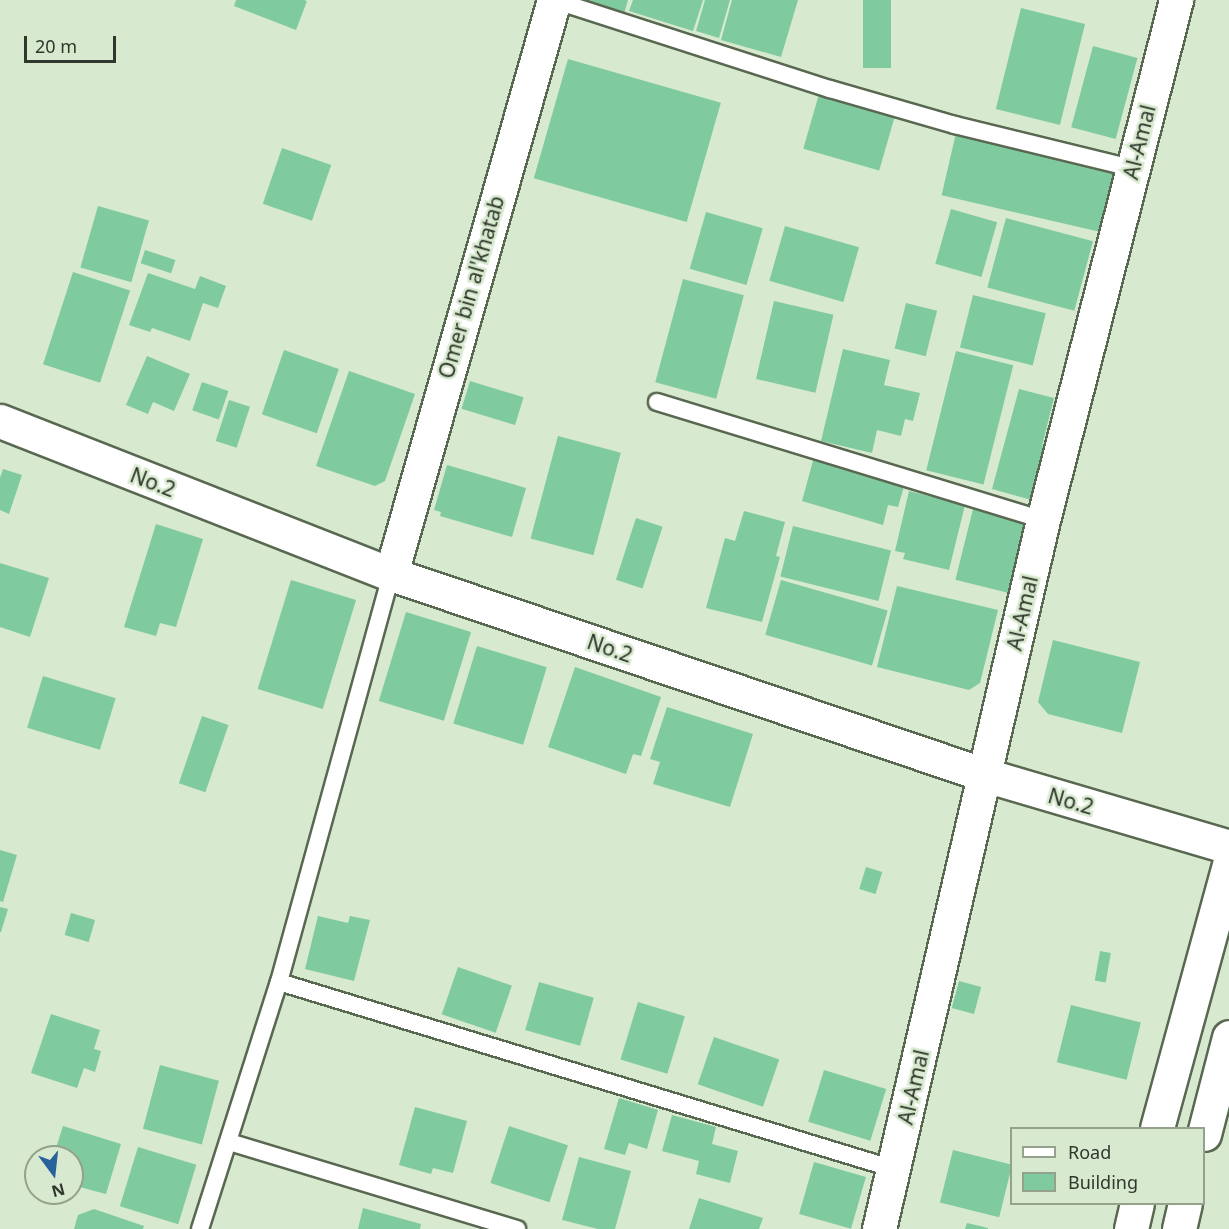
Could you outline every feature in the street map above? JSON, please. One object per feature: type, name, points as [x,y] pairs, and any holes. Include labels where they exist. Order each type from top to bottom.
[{"type":"street","name":"Omer bin al'khatab","points":[[391,574],[554,0]]},
{"type":"street","name":"Al-Amal","points":[[879,1229],[1043,520],[1176,0]]},
{"type":"street","name":"No.2","points":[[0,421],[391,574],[985,776],[1229,847]]},
{"type":"street","points":[[1157,1127],[1229,864]]},
{"type":"street","points":[[1205,1127],[1229,1037]]},
{"type":"street","points":[[1131,1229],[1137,1205]]},
{"type":"street","points":[[1179,1229],[1185,1205]]},
{"type":"lane","points":[[554,0],[876,102],[956,125],[1132,168]]},
{"type":"lane","points":[[657,402],[1043,520]]},
{"type":"lane","points":[[200,1229],[279,982],[391,574]]},
{"type":"lane","points":[[279,982],[894,1169]]},
{"type":"lane","points":[[229,1142],[517,1229]]},
{"type":"building","points":[[236,0],[307,1],[296,30],[234,6]]},
{"type":"building","points":[[577,0],[628,0],[624,14]]},
{"type":"building","points":[[633,0],[703,0],[693,31],[629,11]]},
{"type":"building","points":[[705,0],[730,0],[719,38],[696,31]]},
{"type":"building","points":[[732,0],[798,0],[781,57],[721,40]]},
{"type":"building","points":[[863,0],[891,0],[891,68],[863,68]]},
{"type":"building","points":[[1021,8],[1085,24],[1060,125],[996,109]]},
{"type":"building","points":[[1093,46],[1137,58],[1116,139],[1071,127]]},
{"type":"building","points":[[568,59],[721,103],[687,222],[534,178]]},
{"type":"building","points":[[819,94],[895,116],[879,171],[803,149]]},
{"type":"building","points":[[956,133],[1114,169],[1099,232],[942,195]]},
{"type":"building","points":[[282,148],[331,165],[312,221],[263,204]]},
{"type":"building","points":[[98,206],[149,221],[131,282],[80,268]]},
{"type":"building","points":[[951,209],[997,222],[981,277],[935,264]]},
{"type":"building","points":[[706,212],[763,228],[746,285],[690,269]]},
{"type":"building","points":[[1006,218],[1093,241],[1074,311],[987,288]]},
{"type":"building","points":[[785,226],[859,247],[843,302],[769,281]]},
{"type":"building","points":[[145,250],[175,260],[171,273],[141,263]]},
{"type":"building","points":[[73,272],[130,291],[100,383],[43,364]]},
{"type":"building","points":[[148,273],[195,289],[200,276],[226,286],[218,308],[203,303],[190,341],[152,328],[150,332],[129,325]]},
{"type":"building","points":[[683,279],[744,295],[716,399],[655,382]]},
{"type":"building","points":[[973,295],[1046,313],[1033,366],[960,347]]},
{"type":"building","points":[[774,301],[833,315],[815,393],[756,379]]},
{"type":"building","points":[[906,303],[937,311],[926,356],[895,349]]},
{"type":"building","points":[[843,349],[890,360],[884,385],[920,393],[913,421],[905,419],[901,436],[877,430],[872,453],[821,441]]},
{"type":"building","points":[[284,350],[339,369],[317,433],[262,414]]},
{"type":"building","points":[[956,351],[1013,365],[983,485],[926,470]]},
{"type":"building","points":[[147,356],[190,374],[174,411],[153,402],[148,414],[126,405]]},
{"type":"building","points":[[349,371],[415,394],[385,481],[375,486],[316,466]]},
{"type":"building","points":[[470,381],[524,397],[515,425],[462,409]]},
{"type":"building","points":[[202,382],[228,391],[219,419],[192,410]]},
{"type":"building","points":[[1019,389],[1054,398],[1042,446],[1053,449],[1039,502],[992,489]]},
{"type":"building","points":[[229,400],[250,407],[237,448],[216,441]]},
{"type":"building","points":[[558,436],[621,453],[593,555],[531,538]]},
{"type":"building","points":[[814,457],[905,483],[898,507],[888,505],[883,525],[802,501]]},
{"type":"building","points":[[447,465],[526,488],[512,537],[440,516],[441,512],[434,510]]},
{"type":"building","points":[[3,469],[22,475],[9,514],[0,510],[0,478]]},
{"type":"building","points":[[909,491],[965,505],[949,570],[903,559],[905,553],[895,551]]},
{"type":"building","points":[[974,505],[1027,518],[1009,593],[955,580]]},
{"type":"building","points":[[744,511],[785,522],[776,556],[780,557],[762,622],[706,608],[725,538],[735,541]]},
{"type":"building","points":[[636,518],[663,527],[643,588],[616,580]]},
{"type":"building","points":[[156,524],[203,539],[176,627],[160,623],[156,636],[124,627]]},
{"type":"building","points":[[793,526],[891,550],[878,601],[780,576]]},
{"type":"building","points":[[0,563],[49,578],[30,637],[0,627]]},
{"type":"building","points":[[291,580],[356,600],[323,709],[258,689]]},
{"type":"building","points":[[781,580],[888,611],[872,665],[765,635]]},
{"type":"building","points":[[897,586],[998,610],[980,683],[969,690],[877,667]]},
{"type":"building","points":[[406,612],[471,632],[444,721],[379,701]]},
{"type":"building","points":[[1053,640],[1140,662],[1122,733],[1048,714],[1038,702]]},
{"type":"building","points":[[477,646],[547,667],[523,745],[453,723]]},
{"type":"building","points":[[575,667],[661,697],[641,756],[633,754],[626,774],[548,747]]},
{"type":"building","points":[[43,676],[116,698],[100,750],[27,728]]},
{"type":"building","points":[[667,707],[753,734],[730,807],[653,784],[660,762],[650,759]]},
{"type":"building","points":[[202,716],[228,725],[205,792],[179,783]]},
{"type":"building","points":[[0,850],[17,855],[3,902],[0,901]]},
{"type":"building","points":[[866,867],[882,872],[876,894],[859,889]]},
{"type":"building","points":[[0,907],[8,909],[1,932],[0,932]]},
{"type":"building","points":[[71,913],[95,920],[89,942],[65,935]]},
{"type":"building","points":[[318,916],[348,923],[350,916],[370,920],[354,981],[305,969]]},
{"type":"building","points":[[1100,951],[1111,953],[1106,982],[1095,981]]},
{"type":"building","points":[[458,967],[512,986],[496,1033],[442,1014]]},
{"type":"building","points":[[959,981],[981,987],[974,1014],[952,1008]]},
{"type":"building","points":[[539,982],[594,998],[580,1046],[525,1030]]},
{"type":"building","points":[[638,1002],[685,1016],[667,1074],[620,1059]]},
{"type":"building","points":[[1071,1005],[1141,1022],[1127,1080],[1057,1062]]},
{"type":"building","points":[[51,1014],[100,1030],[94,1049],[101,1051],[95,1072],[84,1068],[77,1088],[31,1073]]},
{"type":"building","points":[[714,1037],[779,1059],[763,1107],[698,1084]]},
{"type":"building","points":[[160,1065],[219,1081],[202,1145],[143,1129]]},
{"type":"building","points":[[824,1070],[886,1089],[870,1141],[808,1122]]},
{"type":"building","points":[[619,1098],[658,1110],[647,1149],[629,1143],[625,1155],[604,1149]]},
{"type":"building","points":[[415,1107],[467,1121],[453,1173],[433,1168],[431,1174],[399,1165]]},
{"type":"building","points":[[672,1115],[716,1127],[712,1144],[738,1151],[730,1183],[696,1174],[699,1161],[662,1151]]},
{"type":"building","points":[[63,1126],[121,1144],[106,1194],[84,1188],[84,1145],[57,1145]]},
{"type":"building","points":[[509,1126],[568,1145],[549,1202],[490,1183]]},
{"type":"building","points":[[138,1147],[196,1165],[178,1224],[120,1206]]},
{"type":"building","points":[[953,1150],[1010,1164],[1010,1174],[999,1217],[940,1202]]},
{"type":"building","points":[[579,1157],[631,1171],[615,1229],[598,1229],[562,1220]]},
{"type":"building","points":[[814,1162],[866,1177],[851,1229],[799,1214]]},
{"type":"building","points":[[699,1198],[763,1218],[759,1229],[689,1229]]},
{"type":"building","points":[[363,1208],[421,1224],[420,1229],[358,1229]]},
{"type":"building","points":[[94,1209],[144,1226],[143,1229],[74,1229],[78,1215]]},
{"type":"building","points":[[967,1223],[988,1228],[988,1229],[965,1229]]}]
